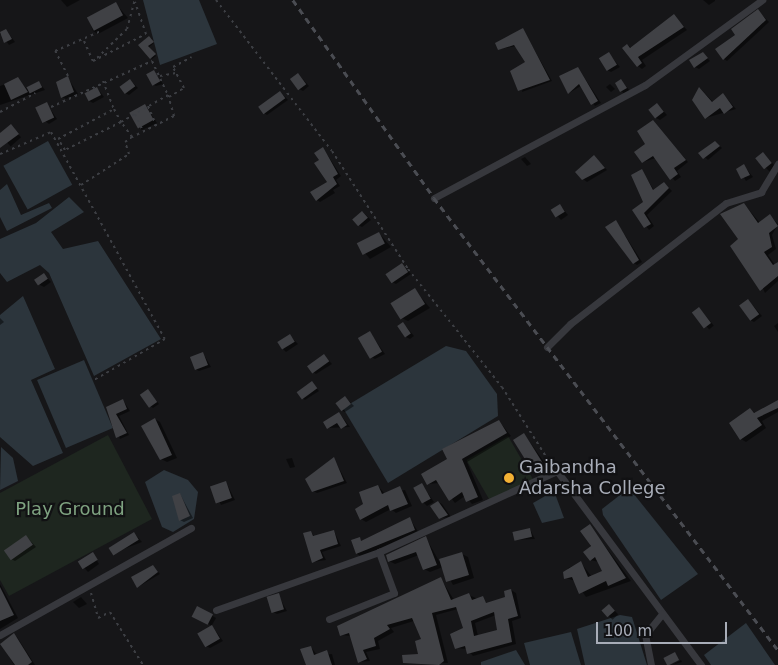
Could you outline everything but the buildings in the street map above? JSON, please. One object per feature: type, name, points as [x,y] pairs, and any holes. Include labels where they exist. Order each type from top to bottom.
[{"type":"street","points":[[434,198],[645,85],[762,0]]},
{"type":"street","points":[[547,347],[570,324],[726,203],[761,192],[778,164]]},
{"type":"street","points":[[216,610],[379,552],[557,471],[701,665]]},
{"type":"street","points":[[0,635],[191,528]]},
{"type":"street","points":[[329,619],[394,593],[379,552]]},
{"type":"street","points":[[651,665],[645,635],[662,614]]},
{"type":"path","points":[[216,0],[332,151],[408,269],[502,387],[557,471]]},
{"type":"path","points":[[94,61],[127,29],[135,1]]},
{"type":"path","points":[[94,61],[146,34],[135,1]]},
{"type":"path","points":[[84,41],[101,31]]},
{"type":"path","points":[[68,76],[56,51],[81,38],[94,61]]},
{"type":"path","points":[[114,109],[58,139],[65,150],[184,88],[173,67],[192,57]]},
{"type":"path","points":[[51,107],[103,80],[152,60],[169,96],[174,116],[125,142],[129,154],[81,185]]},
{"type":"path","points":[[160,76],[176,73]]},
{"type":"path","points":[[103,80],[114,109],[132,137]]},
{"type":"path","points":[[0,112],[35,93]]},
{"type":"path","points":[[148,106],[156,125]]},
{"type":"path","points":[[135,114],[143,131]]},
{"type":"path","points":[[0,154],[51,132],[165,339],[94,380]]},
{"type":"path","points":[[89,585],[98,618],[110,612],[143,665]]},
{"type":"green space","name":"Play Ground","points":[[108,435],[152,519],[9,596],[0,580],[0,493]]},
{"type":"green space","points":[[508,436],[533,479],[491,503],[466,460]]},
{"type":"shaded area","points":[[143,0],[199,0],[217,44],[160,65]]},
{"type":"shaded area","points":[[48,141],[72,185],[28,209],[3,166]]},
{"type":"shaded area","points":[[7,184],[21,215],[49,203],[52,208],[7,231],[0,217],[0,190]]},
{"type":"shaded area","points":[[69,197],[84,212],[51,232],[63,249],[98,241],[161,339],[94,376],[49,273],[40,265],[7,282],[0,273],[0,239],[36,223]]},
{"type":"shaded area","points":[[23,296],[55,369],[31,380],[63,453],[33,466],[0,437],[0,315]]},
{"type":"shaded area","points":[[446,346],[466,351],[497,394],[498,416],[388,483],[343,408]]},
{"type":"shaded area","points":[[84,360],[113,428],[66,448],[37,380]]},
{"type":"shaded area","points":[[1,447],[13,458],[18,481],[0,490]]},
{"type":"shaded area","points":[[164,470],[188,480],[198,492],[194,519],[173,532],[162,527],[145,482]]},
{"type":"shaded area","points":[[629,488],[698,574],[661,600],[603,515],[602,509]]},
{"type":"shaded area","points":[[554,491],[564,518],[542,523],[533,503]]},
{"type":"shaded area","points":[[620,615],[632,617],[647,665],[585,665],[577,629]]},
{"type":"shaded area","points":[[746,623],[775,665],[711,665],[704,655]]},
{"type":"shaded area","points":[[571,632],[581,665],[530,665],[524,643]]},
{"type":"shaded area","points":[[516,650],[525,665],[481,665],[481,662]]},
{"type":"railway","points":[[293,0],[434,198],[778,650]]},
{"type":"place","name":"Gaibandha Adarsha College","points":[[509,478]]}]
